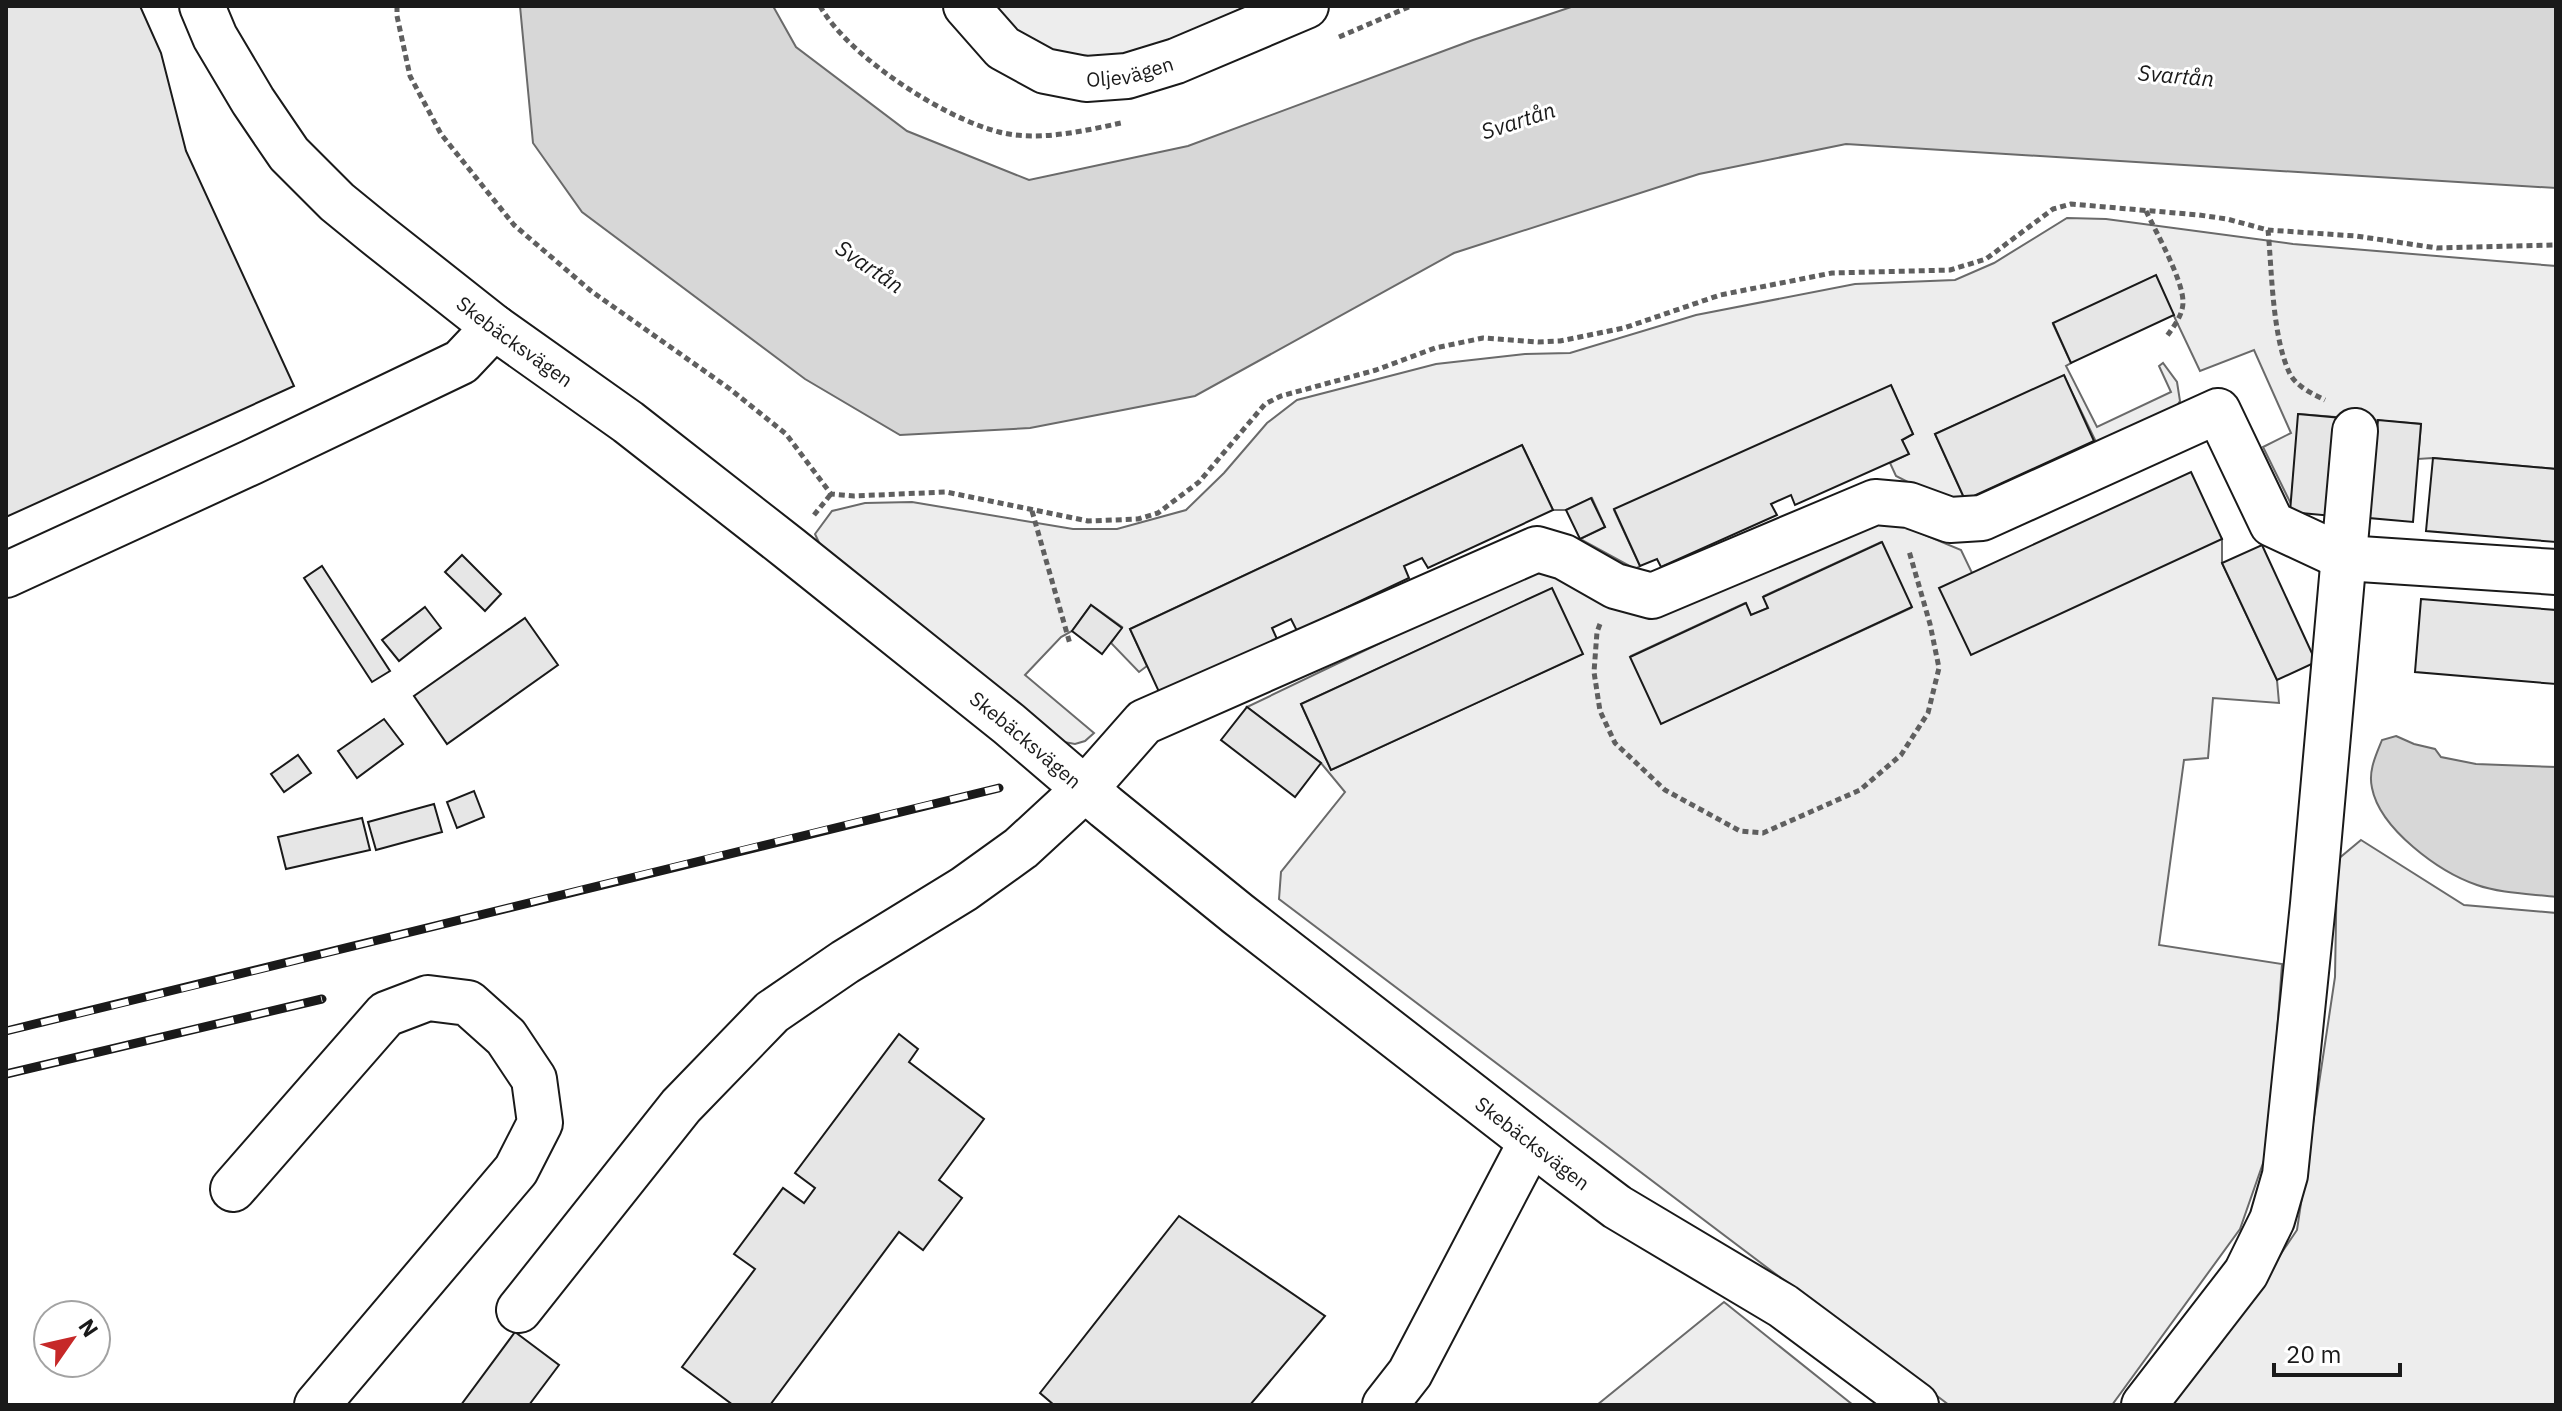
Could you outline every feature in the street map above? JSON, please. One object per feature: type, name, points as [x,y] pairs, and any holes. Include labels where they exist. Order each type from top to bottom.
[{"type":"street","name":"Skebäcksvägen","points":[[202,6],[215,37],[289,154],[337,202],[494,327],[628,422],[777,538],[1009,724],[1238,914],[1531,1142],[1617,1207],[1783,1306],[1916,1405]]},
{"type":"street","name":"Oljevägen","points":[[966,6],[1003,48],[1045,71],[1086,79],[1127,76],[1176,61],[1306,6]]},
{"type":"street","points":[[6,575],[461,362],[494,327]]},
{"type":"street","points":[[519,1310],[681,1106],[772,1012],[845,962],[924,915],[1021,848],[1085,789],[1144,722],[1537,549],[1564,557],[1615,586],[1652,596],[1875,502],[1903,504],[1950,520],[1982,518],[2218,411],[2272,524],[2345,558],[2556,572]]},
{"type":"street","points":[[2144,1405],[2246,1273],[2272,1220],[2285,1175],[2315,888],[2355,431]]},
{"type":"street","points":[[233,1189],[386,1014],[428,998],[468,1003],[506,1037],[534,1079],[540,1123],[516,1170],[317,1405]]},
{"type":"street","points":[[1385,1405],[1410,1373],[1531,1142]]},
{"type":"path","points":[[397,6],[410,76],[435,123],[514,225],[591,291],[730,389],[786,434],[831,494],[946,492],[1088,521],[1138,519],[1158,513],[1199,482],[1265,404],[1281,396],[1376,370],[1435,348],[1483,338],[1560,341],[1624,328],[1720,295],[1832,273],[1950,270],[1993,255],[2053,209],[2071,204],[2227,219],[2268,230],[2356,236],[2437,248],[2556,245]]},
{"type":"path","points":[[2146,210],[2181,289],[2184,304],[2179,319],[2167,336]]},
{"type":"path","points":[[2268,230],[2280,339],[2291,377],[2306,390],[2351,415],[2355,431]]},
{"type":"path","points":[[1615,586],[1597,632],[1594,672],[1600,711],[1615,743],[1665,790],[1740,831],[1763,833],[1860,790],[1901,755],[1928,713],[1939,668],[1909,553],[1903,504]]},
{"type":"path","points":[[1032,510],[1070,644]]},
{"type":"shaded area","points":[[991,6],[1247,6],[1152,50],[1101,57],[1058,54],[1008,28]]},
{"type":"shaded area","points":[[2067,218],[2106,219],[2293,244],[2556,266],[2556,469],[2418,459],[2421,424],[2299,414],[2291,504],[2263,447],[2291,433],[2254,350],[2200,371],[2155,276],[2053,324],[2071,363],[2066,366],[2097,427],[2171,392],[2159,366],[2163,363],[2177,382],[2180,401],[2175,409],[2097,444],[2064,376],[1935,434],[1965,500],[1939,498],[1896,476],[1890,463],[1908,454],[1902,440],[1913,434],[1891,386],[1614,510],[1640,566],[1635,569],[1580,539],[1605,527],[1592,498],[1566,510],[1553,510],[1522,445],[1130,629],[1147,666],[1139,672],[1111,643],[1122,627],[1091,605],[1072,631],[1061,637],[1025,675],[1094,733],[1085,741],[1075,744],[1042,732],[828,562],[815,534],[832,511],[865,503],[912,502],[1073,529],[1117,529],[1186,510],[1224,473],[1267,423],[1297,400],[1436,364],[1525,354],[1570,353],[1696,315],[1855,284],[1955,280],[1994,263]]},
{"type":"shaded area","points":[[1882,517],[1961,550],[1972,573],[2222,539],[2222,563],[2277,680],[2279,703],[2213,698],[2208,758],[2184,760],[2159,945],[2282,964],[2269,1146],[2240,1229],[2112,1405],[1949,1405],[1279,899],[1281,872],[1345,792],[1321,763],[1247,707],[1535,569],[1651,618]],"holes":[[[1881,542],[1911,608],[1662,723],[1631,656],[1745,603],[1751,615],[1768,608],[1764,596]],[[1551,589],[1582,654],[1331,770],[1301,704]]]},
{"type":"shaded area","points":[[2361,840],[2464,905],[2556,913],[2556,1405],[2170,1405],[2218,1347],[2297,1230],[2335,977],[2337,860]]},
{"type":"shaded area","points":[[1724,1302],[1853,1405],[1597,1405]]},
{"type":"water","name":"Svartån","points":[[520,6],[773,6],[796,47],[907,131],[1029,180],[1188,146],[1473,40],[1574,6],[2556,6],[2556,188],[1846,144],[1699,174],[1454,253],[1195,396],[1030,428],[900,435],[805,379],[582,212],[533,143]]},
{"type":"water","points":[[2396,736],[2435,749],[2441,757],[2476,764],[2556,767],[2556,897],[2505,892],[2462,879],[2429,859],[2399,833],[2377,803],[2371,782],[2373,763],[2382,740]]},
{"type":"building","points":[[6,6],[140,6],[161,53],[186,151],[294,386],[6,517]]},
{"type":"building","points":[[2156,275],[2174,315],[2071,363],[2053,323]]},
{"type":"building","points":[[2064,375],[2094,441],[1965,500],[1935,434]]},
{"type":"building","points":[[1891,385],[1913,434],[1902,440],[1909,454],[1795,505],[1791,495],[1771,504],[1777,515],[1661,567],[1657,559],[1640,566],[1614,509]]},
{"type":"building","points":[[2298,414],[2342,418],[2333,516],[2290,512]]},
{"type":"building","points":[[2378,420],[2421,424],[2413,522],[2369,518]]},
{"type":"building","points":[[1522,445],[1553,510],[1428,568],[1422,558],[1404,566],[1409,578],[1297,631],[1291,619],[1272,628],[1277,639],[1160,694],[1130,629]]},
{"type":"building","points":[[2433,458],[2556,469],[2556,542],[2426,531]]},
{"type":"building","points":[[2191,472],[2222,539],[1971,655],[1939,588]]},
{"type":"building","points":[[1591,498],[1605,527],[1580,539],[1566,510]]},
{"type":"building","points":[[1882,542],[1912,607],[1661,724],[1630,657],[1746,603],[1751,615],[1768,608],[1763,597]]},
{"type":"building","points":[[2262,545],[2316,662],[2277,680],[2222,563]]},
{"type":"building","points":[[462,555],[501,594],[485,611],[445,572]]},
{"type":"building","points":[[322,566],[390,671],[372,682],[304,578]]},
{"type":"building","points":[[1552,588],[1583,654],[1331,770],[1301,704]]},
{"type":"building","points":[[2421,599],[2556,610],[2556,684],[2415,672]]},
{"type":"building","points":[[1091,605],[1122,628],[1102,654],[1072,631]]},
{"type":"building","points":[[425,607],[441,628],[399,661],[382,640]]},
{"type":"building","points":[[525,618],[558,665],[447,744],[414,696]]},
{"type":"building","points":[[1247,707],[1321,763],[1295,797],[1221,740]]},
{"type":"building","points":[[384,719],[403,744],[357,778],[338,751]]},
{"type":"building","points":[[298,755],[311,773],[284,792],[271,774]]},
{"type":"building","points":[[474,791],[484,817],[457,828],[447,802]]},
{"type":"building","points":[[434,804],[442,832],[376,850],[368,822]]},
{"type":"building","points":[[362,818],[370,850],[286,869],[278,837]]},
{"type":"building","points":[[899,1034],[918,1049],[909,1062],[984,1119],[939,1180],[962,1198],[923,1250],[899,1232],[770,1405],[733,1405],[682,1367],[755,1269],[734,1254],[783,1188],[804,1203],[815,1188],[795,1173]]},
{"type":"building","points":[[1179,1216],[1325,1316],[1250,1405],[1054,1405],[1040,1393]]},
{"type":"building","points":[[515,1332],[559,1365],[529,1405],[461,1405]]},
{"type":"railway","points":[[6,1031],[999,788]]},
{"type":"railway","points":[[6,1074],[322,999]]}]
